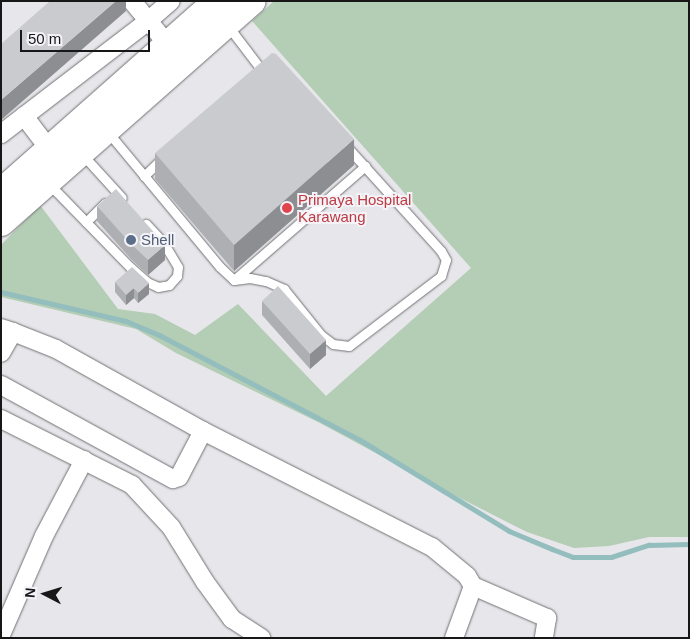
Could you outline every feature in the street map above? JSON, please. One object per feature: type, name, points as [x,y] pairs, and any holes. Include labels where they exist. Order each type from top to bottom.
[{"type":"main road","points":[[1,193],[177,38],[222,13],[252,1]]},
{"type":"main road","points":[[1,222],[105,130],[222,13]]},
{"type":"street","points":[[132,1],[148,21],[177,38]]},
{"type":"street","points":[[1,134],[148,21],[167,2],[177,38]]},
{"type":"street","points":[[24,116],[50,150]]},
{"type":"street","points":[[1,353],[7,330],[56,349],[203,431],[432,547],[467,576],[472,586],[547,618],[544,638]]},
{"type":"street","points":[[1,385],[173,479],[179,477],[203,431]]},
{"type":"street","points":[[1,420],[132,485],[171,527],[205,582],[232,619],[261,638]]},
{"type":"street","points":[[1,635],[44,536],[84,460]]},
{"type":"street","points":[[454,638],[472,586]]},
{"type":"lane","points":[[222,13],[264,74]]},
{"type":"lane","points":[[105,130],[220,267],[234,280]]},
{"type":"lane","points":[[234,280],[250,278],[266,281],[284,290],[321,335],[333,344],[349,346],[441,276],[446,260],[441,251],[339,138]]},
{"type":"lane","points":[[144,176],[172,150]]},
{"type":"lane","points":[[80,152],[129,206]]},
{"type":"lane","points":[[234,280],[365,166]]},
{"type":"lane","points":[[47,182],[147,282],[158,287],[169,285],[176,276],[178,267],[162,242],[143,220]]},
{"type":"lane","points":[[86,222],[116,192]]},
{"type":"green space","points":[[274,1],[689,1],[689,537],[649,537],[609,546],[574,548],[527,532],[320,423],[176,353],[136,329],[1,297],[1,245],[40,205],[118,309],[155,314],[195,335],[238,304],[326,396],[471,268],[252,21]]},
{"type":"building","points":[[50,1],[116,1],[1,100],[1,44]]},
{"type":"building","points":[[272,53],[276,54],[354,139],[234,245],[155,153]]},
{"type":"building","points":[[116,189],[165,245],[148,260],[97,206]]},
{"type":"building","points":[[132,267],[149,283],[138,293],[134,288],[126,295],[115,282]]},
{"type":"building","points":[[278,286],[326,340],[310,354],[262,301]]},
{"type":"waterway","points":[[1,292],[126,321],[161,336],[360,440],[509,531],[573,557],[611,557],[649,545],[689,544]]},
{"type":"place","name":"Primaya Hospital Karawang","points":[[287,208]]},
{"type":"place","name":"Shell","points":[[131,240]]}]
